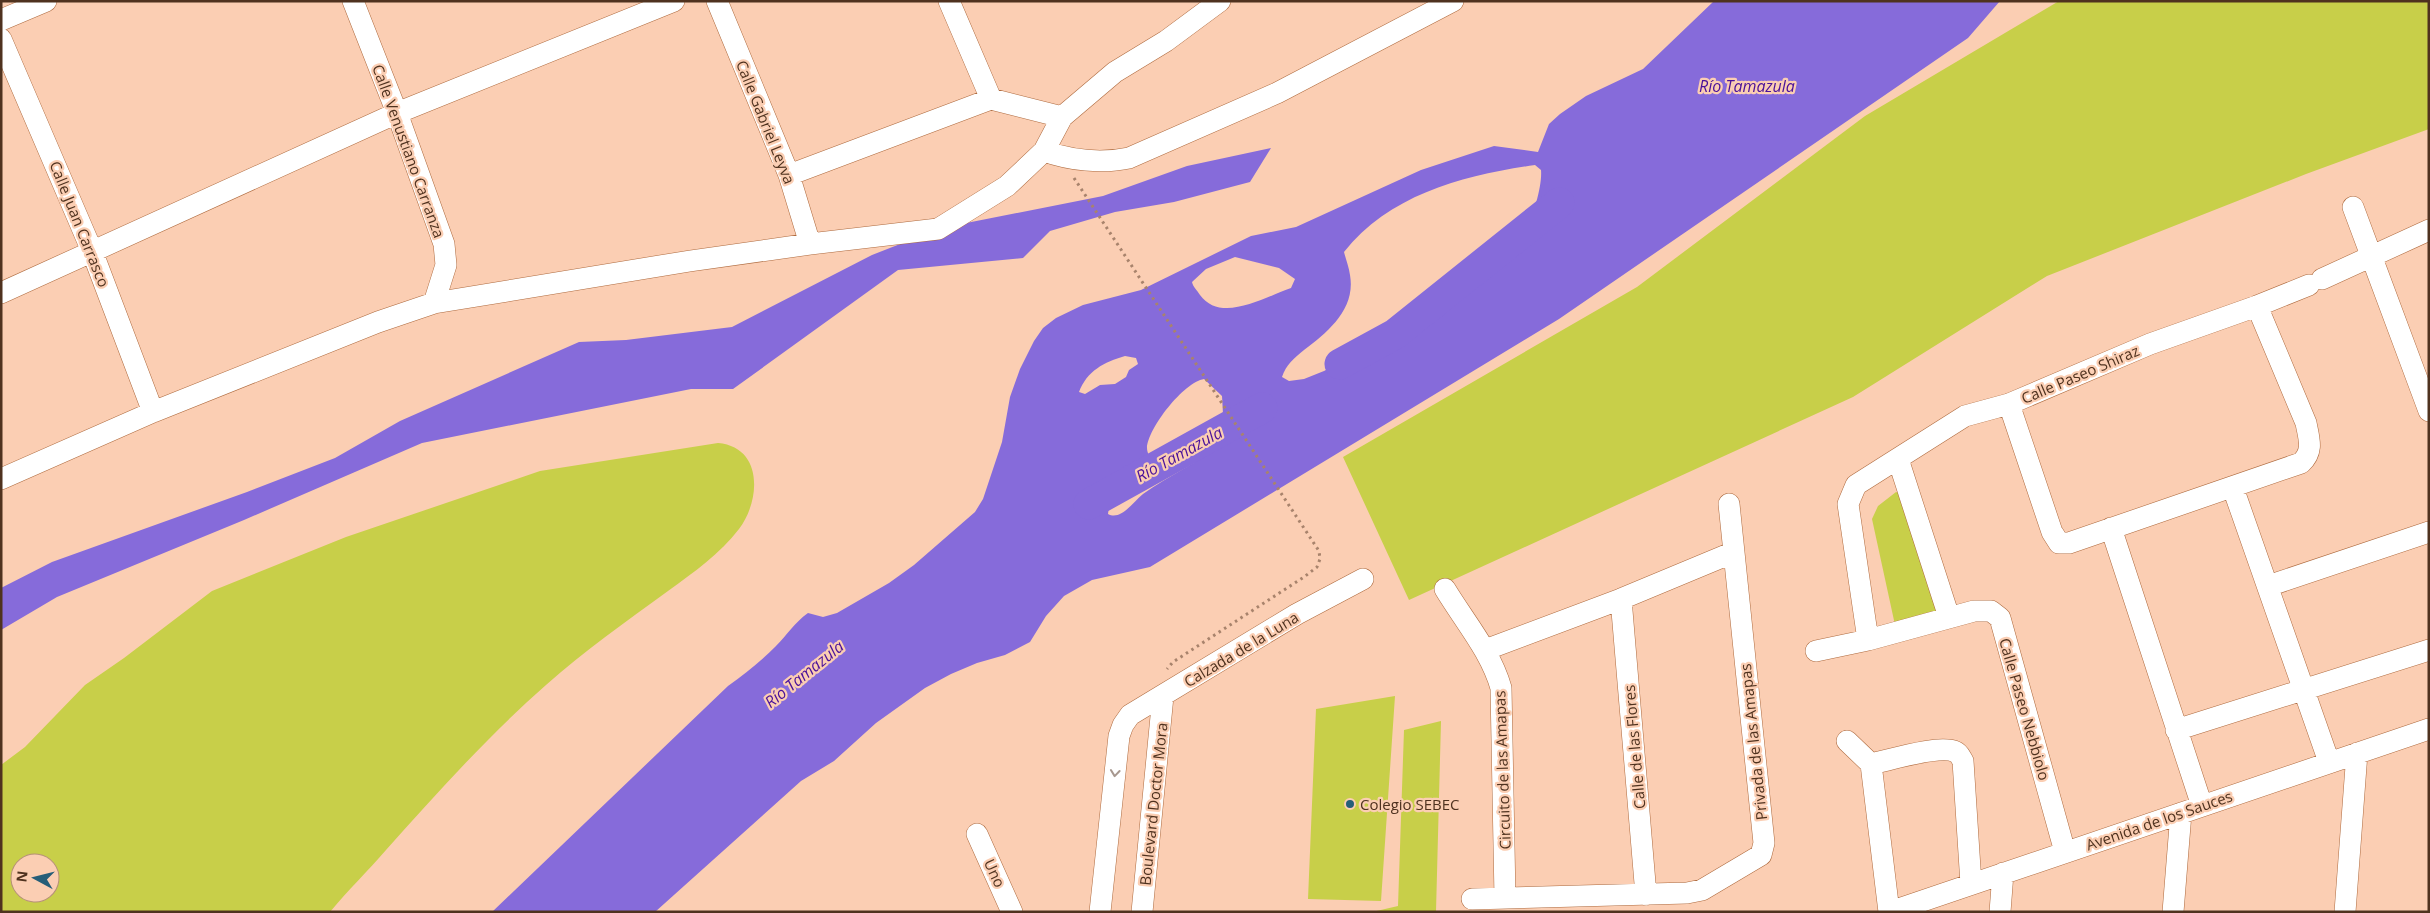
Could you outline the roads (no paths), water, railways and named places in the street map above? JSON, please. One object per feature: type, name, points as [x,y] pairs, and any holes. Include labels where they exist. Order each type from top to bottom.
[{"type":"street","points":[[1,20],[46,1]]},
{"type":"street","name":"Calle Venustiano Carranza","points":[[353,1],[397,113],[444,244],[446,265],[434,303]]},
{"type":"street","points":[[1,293],[397,113],[674,1]]},
{"type":"street","name":"Calle Gabriel Leyva","points":[[717,1],[789,175],[810,244]]},
{"type":"street","points":[[950,1],[990,99]]},
{"type":"street","points":[[1,479],[153,412],[378,322],[434,303],[810,244],[938,229],[1007,186],[1044,151],[1062,117],[1115,72],[1166,41],[1220,1]]},
{"type":"street","points":[[1044,151],[1060,157],[1111,162],[1129,158],[1276,93],[1453,1]]},
{"type":"street","name":"Calle Juan Carrasco","points":[[1,38],[92,251],[153,412]]},
{"type":"street","points":[[789,175],[990,99],[1062,117]]},
{"type":"street","points":[[2353,207],[2429,411]]},
{"type":"street","name":"Calle Paseo Shiraz","points":[[2257,306],[2306,423],[2310,444],[2309,456],[2301,463],[2233,488],[2069,543],[2059,543],[2052,532],[2009,404],[2150,344],[2257,306],[2315,282],[2429,230]]},
{"type":"street","points":[[1868,640],[1848,504],[1856,485],[1965,416],[2009,404]]},
{"type":"street","points":[[1898,459],[1948,618]]},
{"type":"street","points":[[2233,488],[2329,762]]},
{"type":"street","name":"Privada de las Amapas","points":[[1646,895],[1687,893],[1702,890],[1761,855],[1764,843],[1729,504]]},
{"type":"street","points":[[2111,528],[2202,806]]},
{"type":"street","points":[[2268,586],[2429,532]]},
{"type":"street","points":[[1485,650],[1621,599],[1734,552]]},
{"type":"street","name":"Calzada de la Luna","points":[[1100,912],[1119,736],[1123,725],[1130,715],[1297,614],[1363,579]]},
{"type":"street","name":"Circuito de las Amapas","points":[[1445,589],[1471,632],[1485,650],[1495,668],[1501,688],[1503,713],[1505,898]]},
{"type":"street","name":"Calle de las Flores","points":[[1621,599],[1646,895]]},
{"type":"street","name":"Calle Paseo Nebbiolo","points":[[1816,651],[1868,640],[1983,609],[1991,611],[2000,618],[2065,852]]},
{"type":"street","points":[[2176,730],[2429,650]]},
{"type":"street","name":"Boulevard Doctor Mora","points":[[1142,912],[1163,696]]},
{"type":"street","name":"Avenida de los Sauces","points":[[1889,912],[2429,729]]},
{"type":"street","points":[[1847,742],[1872,764],[1889,912]]},
{"type":"street","points":[[1872,764],[1942,749],[1956,752],[1960,756],[1963,761],[1971,884]]},
{"type":"street","points":[[2345,912],[2357,753]]},
{"type":"street","points":[[2173,912],[2180,813]]},
{"type":"street","name":"Uno","points":[[976,834],[1012,912]]},
{"type":"street","points":[[2000,912],[2003,873]]},
{"type":"street","points":[[1472,899],[1505,898],[1576,904],[1646,895]]},
{"type":"water","name":"Río Tamazula","points":[[1714,1],[2000,1],[1968,38],[1559,319],[1150,567],[1092,580],[1064,596],[1046,616],[1030,642],[1005,655],[977,663],[951,674],[925,688],[876,723],[834,761],[801,781],[655,912],[492,912],[728,686],[770,652],[803,617],[808,613],[823,617],[837,613],[889,583],[914,565],[975,512],[983,499],[1002,442],[1010,397],[1020,369],[1043,328],[1056,318],[1083,305],[1141,290],[1251,236],[1296,227],[1421,170],[1494,146],[1538,152],[1549,124],[1560,114],[1586,96],[1643,69]],"holes":[[[1535,165],[1541,170],[1539,190],[1532,216],[1516,250],[1510,257],[1433,312],[1407,327],[1397,336],[1304,379],[1289,381],[1282,377],[1291,362],[1331,327],[1344,309],[1349,299],[1351,287],[1350,272],[1344,252],[1363,232],[1383,215],[1430,190],[1509,169]],[[1235,257],[1279,268],[1295,279],[1291,288],[1256,302],[1231,308],[1219,307],[1209,303],[1200,295],[1192,282],[1206,269]],[[1125,356],[1136,358],[1138,364],[1129,370],[1126,377],[1115,384],[1100,385],[1085,394],[1079,392],[1087,378],[1097,368]],[[1204,379],[1222,396],[1224,432],[1222,443],[1143,494],[1127,510],[1118,515],[1108,514],[1109,507],[1134,473],[1150,463],[1147,448],[1149,439],[1160,418],[1177,397],[1196,382]]]},
{"type":"water","points":[[1271,148],[1250,182],[1174,202],[1115,212],[1050,231],[1023,258],[898,270],[733,389],[691,389],[422,443],[244,520],[57,597],[1,630],[1,588],[52,562],[247,492],[335,458],[400,421],[579,342],[626,340],[732,327],[872,255],[941,228],[1103,196],[1187,166]]},
{"type":"waterway","name":"Río Tamazula","points":[[1340,364],[1395,334],[1559,203]]},
{"type":"waterway","name":"Río Tamazula","points":[[1089,504],[1262,408]]},
{"type":"place","name":"Colegio SEBEC","points":[[1350,804]]}]
